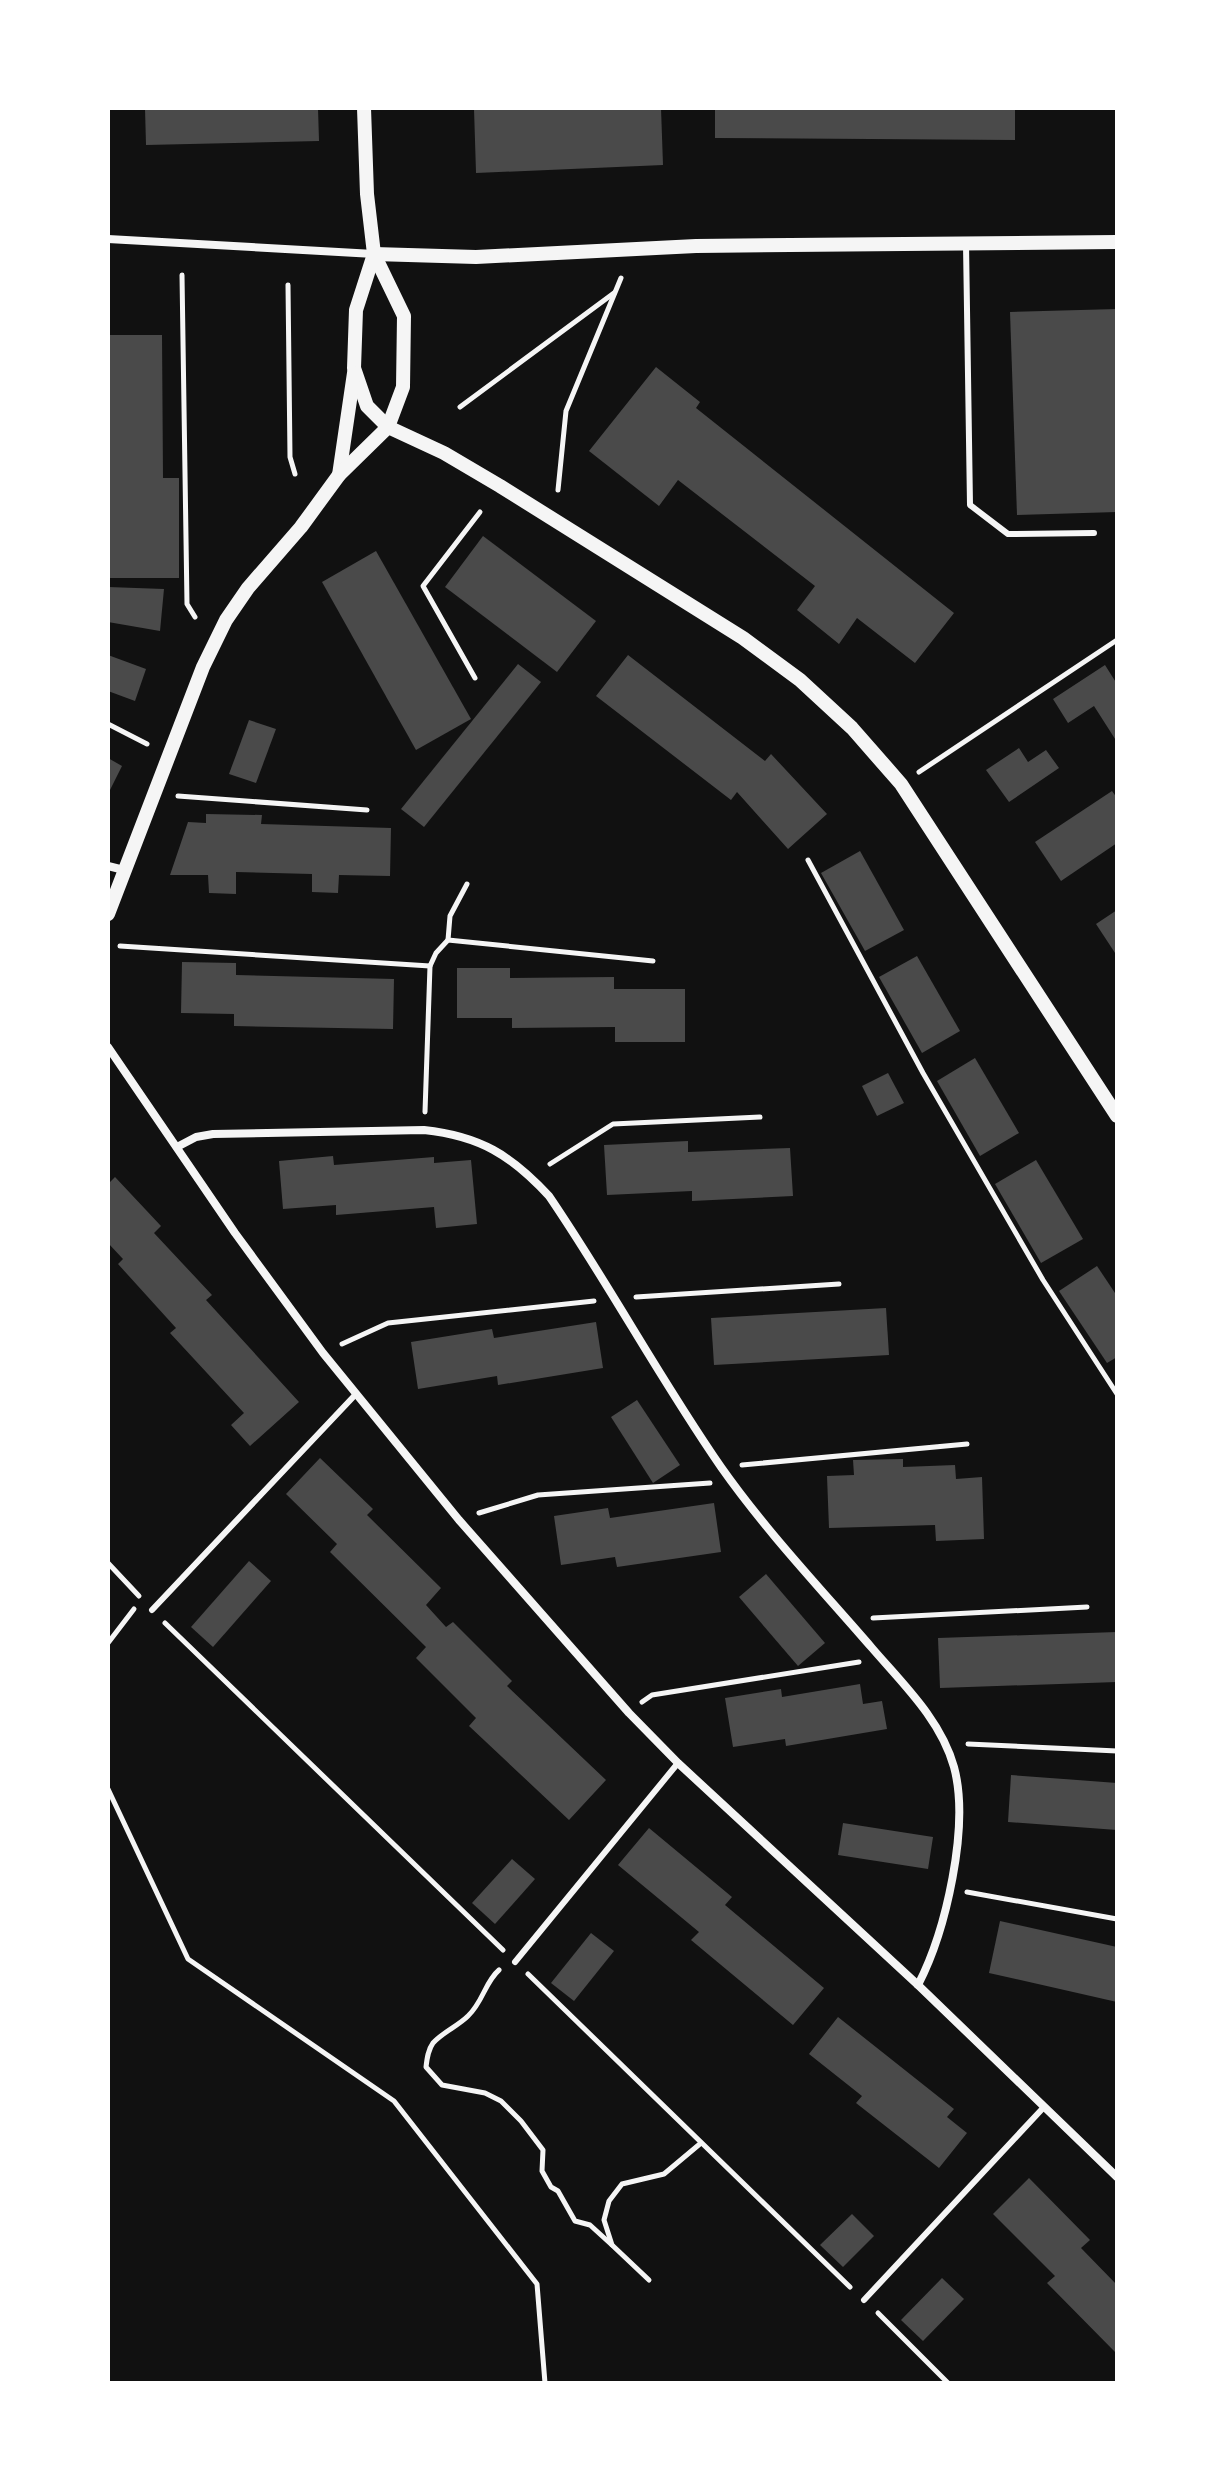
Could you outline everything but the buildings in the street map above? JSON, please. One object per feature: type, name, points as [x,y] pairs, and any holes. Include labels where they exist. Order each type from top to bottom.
[{"type":"street","points":[[108,914],[203,667],[226,620],[339,475],[388,427],[403,387],[404,316],[374,254],[367,194],[364,108]]},
{"type":"street","points":[[108,239],[467,257],[696,246],[1117,242]]},
{"type":"street","points":[[339,475],[354,368],[356,310],[374,254]]},
{"type":"street","points":[[354,368],[367,406],[388,427],[444,453],[500,486],[743,638],[800,680],[852,728],[901,784],[1117,1116]]},
{"type":"street","points":[[108,866],[124,870]]},
{"type":"street","points":[[108,1047],[235,1233],[323,1353],[459,1520],[629,1713],[678,1763],[918,1985],[1117,2177]]},
{"type":"street","points":[[177,1147],[196,1137],[213,1134],[424,1130],[454,1133],[483,1144],[531,1176],[563,1217],[721,1467],[911,1692],[946,1745],[954,1766],[959,1810],[950,1888],[938,1941],[918,1985]]},
{"type":"lane","points":[[966,244],[970,505],[1008,534],[1094,533]]},
{"type":"lane","points":[[152,1610],[356,1394]]},
{"type":"lane","points":[[515,1962],[678,1763]]},
{"type":"lane","points":[[864,2300],[1044,2107]]},
{"type":"path","points":[[182,275],[187,604],[195,617]]},
{"type":"path","points":[[558,490],[566,411],[621,278]]},
{"type":"path","points":[[288,285],[290,457],[295,474]]},
{"type":"path","points":[[460,407],[616,292]]},
{"type":"path","points":[[475,678],[423,586],[480,512]]},
{"type":"path","points":[[919,772],[1117,640]]},
{"type":"path","points":[[108,724],[147,744]]},
{"type":"path","points":[[178,796],[367,810]]},
{"type":"path","points":[[808,860],[923,1073],[1027,1253],[1117,1394]]},
{"type":"path","points":[[425,1112],[430,966],[436,953],[448,940],[450,916],[467,884]]},
{"type":"path","points":[[448,940],[653,961]]},
{"type":"path","points":[[120,946],[430,966]]},
{"type":"path","points":[[550,1164],[613,1124],[760,1117]]},
{"type":"path","points":[[323,1353],[388,1323],[612,1299],[839,1284]]},
{"type":"path","points":[[721,1467],[967,1444]]},
{"type":"path","points":[[459,1520],[538,1495],[732,1482]]},
{"type":"path","points":[[108,1643],[142,1599]]},
{"type":"path","points":[[872,1618],[1087,1607]]},
{"type":"path","points":[[629,1713],[652,1695],[881,1658]]},
{"type":"path","points":[[968,1744],[1117,1751]]},
{"type":"path","points":[[108,1789],[188,1959],[394,2101],[537,2284],[545,2383]]},
{"type":"path","points":[[950,1888],[1117,1919]]},
{"type":"path","points":[[501,1969],[489,1978],[484,1995],[469,2015],[434,2043],[427,2054],[426,2067],[442,2085],[485,2093],[501,2101],[543,2150],[542,2171],[575,2221],[590,2225],[649,2280]]},
{"type":"path","points":[[612,2245],[604,2220],[609,2201],[622,2184],[664,2174],[701,2143]]}]
